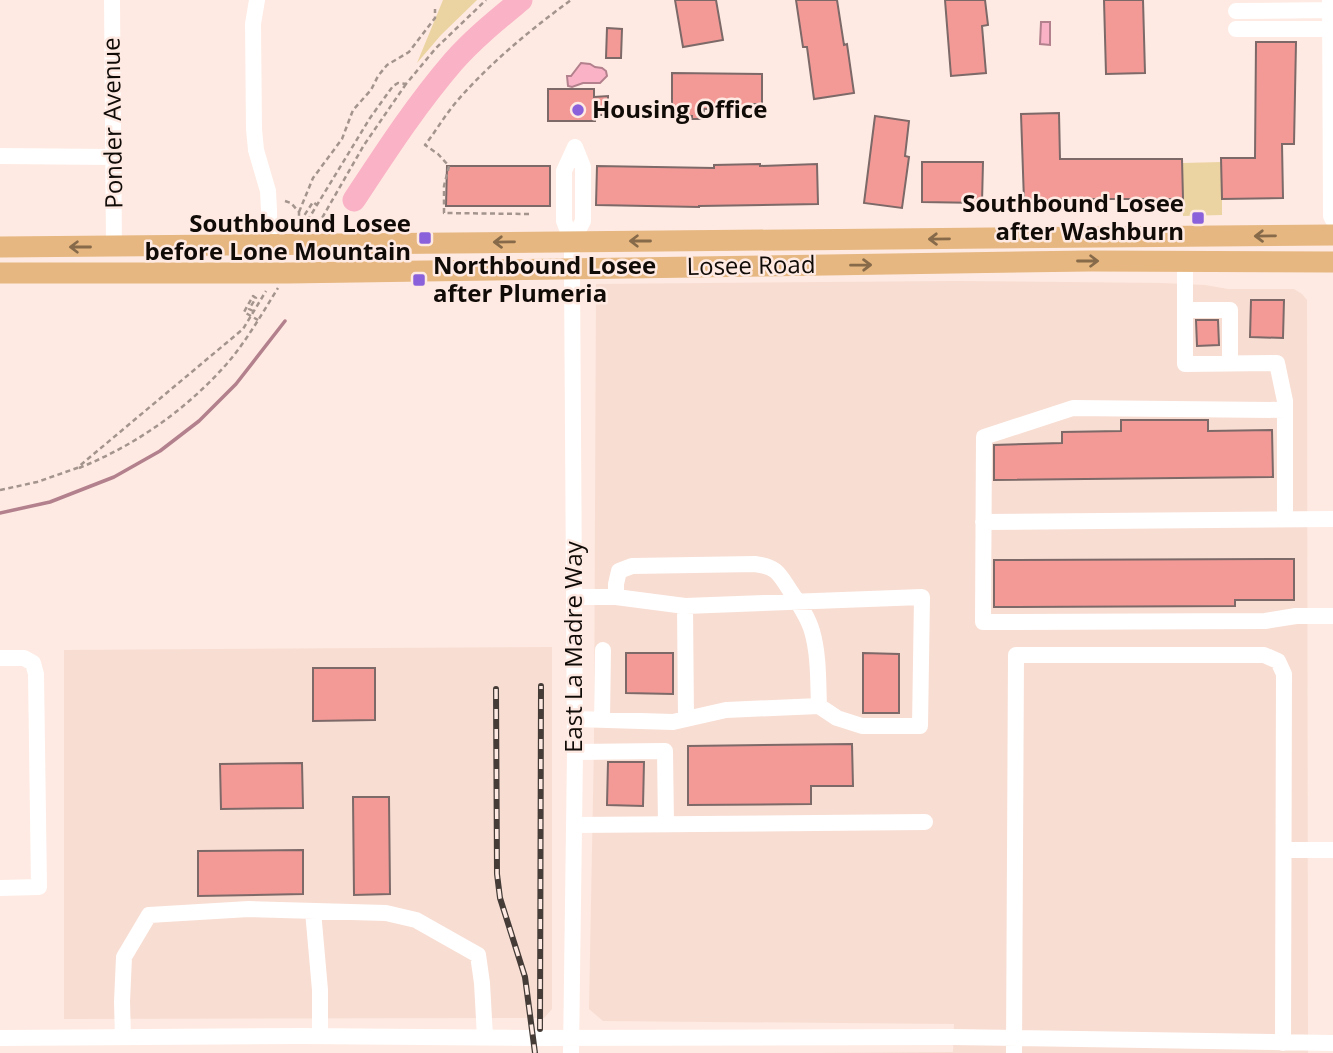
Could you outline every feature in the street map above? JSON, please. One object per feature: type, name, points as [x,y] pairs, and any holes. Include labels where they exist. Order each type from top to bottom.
[{"type":"main road","name":"Losee Road","points":[[0,247],[1333,235]]},
{"type":"main road","points":[[191,273],[234,259],[261,258],[270,244]]},
{"type":"main road","name":"Losee Road","points":[[0,273],[572,269],[1090,261],[1333,262]]},
{"type":"street","name":"Ponder Avenue","points":[[112,0],[114,247]]},
{"type":"street","points":[[257,0],[253,24],[254,129],[268,191],[270,244]]},
{"type":"street","points":[[1236,11],[1331,6],[1333,220]]},
{"type":"street","points":[[1287,10],[1287,29]]},
{"type":"street","points":[[1236,29],[1332,29]]},
{"type":"street","name":"East La Madre Way","points":[[571,1045],[575,752],[572,242],[564,221],[564,171],[575,147],[583,167],[583,221],[572,242]]},
{"type":"street","points":[[0,156],[113,157]]},
{"type":"street","points":[[564,194],[583,194]]},
{"type":"street","points":[[1185,262],[1185,364],[1277,363],[1284,401],[1284,519]]},
{"type":"street","points":[[1185,310],[1230,310],[1230,363]]},
{"type":"street","points":[[1284,410],[1073,408],[984,437],[983,622],[1265,621],[1296,616],[1333,616]]},
{"type":"street","points":[[983,522],[1333,519]]},
{"type":"street","points":[[616,597],[619,571],[632,565],[770,566],[778,573],[798,603],[811,629],[816,655],[819,706]]},
{"type":"street","points":[[574,597],[616,597],[685,606],[922,597],[920,726],[862,726],[837,719],[819,706],[726,710],[673,722],[575,719]]},
{"type":"street","points":[[685,606],[686,719]]},
{"type":"street","points":[[602,720],[603,650]]},
{"type":"street","points":[[1014,1046],[1016,655],[1264,655],[1278,661],[1283,674],[1283,1043]]},
{"type":"street","points":[[0,658],[24,658],[33,663],[36,674],[39,887],[0,888]]},
{"type":"street","points":[[575,752],[665,751],[666,824]]},
{"type":"street","points":[[574,825],[925,822]]},
{"type":"street","points":[[1283,850],[1333,850]]},
{"type":"street","points":[[131,1042],[122,1002],[124,957],[149,915],[250,909],[386,913],[416,920],[478,955],[485,1037]]},
{"type":"street","points":[[313,911],[320,990],[320,1036]]},
{"type":"street","points":[[0,1038],[22,1045],[320,1036],[485,1037],[571,1045],[715,1045],[951,1037],[1014,1046],[1333,1043]]},
{"type":"path","points":[[318,225],[364,145],[406,84],[436,48],[486,0]]},
{"type":"path","points":[[529,214],[444,213],[444,186],[449,166],[425,145],[456,102],[496,60],[570,0]]},
{"type":"path","points":[[299,222],[299,212],[313,178],[342,139],[354,110],[387,65],[409,52],[435,18],[435,9]]},
{"type":"path","points":[[383,100],[393,86],[398,83],[406,84]]},
{"type":"path","points":[[285,201],[291,202],[299,212]]},
{"type":"path","points":[[299,222],[313,202],[317,205]]},
{"type":"path","points":[[289,225],[299,222],[325,227]]},
{"type":"path","points":[[0,490],[37,482],[77,468],[141,437],[184,405],[224,367],[280,285]]},
{"type":"path","points":[[253,311],[249,309],[256,298],[253,296],[244,312],[258,320]]},
{"type":"path","points":[[77,468],[100,449]]},
{"type":"shaded area","points":[[443,0],[477,0],[417,63]]},
{"type":"shaded area","points":[[1041,22],[1050,22],[1050,45],[1040,44]]},
{"type":"shaded area","points":[[581,63],[602,68],[607,76],[600,83],[568,86],[567,76],[571,76]]},
{"type":"shaded area","points":[[1222,162],[1222,215],[1183,216],[1182,163]]},
{"type":"shaded area","points":[[955,281],[1163,283],[1228,289],[1294,289],[1307,300],[1308,1053],[818,1053],[953,1052],[954,1024],[603,1021],[589,1009],[594,745],[596,284]]},
{"type":"shaded area","points":[[552,647],[552,1009],[544,1018],[64,1019],[64,650]]},
{"type":"building","points":[[675,0],[716,0],[723,40],[683,47]]},
{"type":"building","points":[[796,0],[837,0],[854,93],[814,99],[807,47],[803,47]]},
{"type":"building","points":[[945,0],[985,0],[988,25],[982,26],[986,73],[951,76]]},
{"type":"building","points":[[1104,0],[1143,0],[1145,73],[1106,74]]},
{"type":"building","points":[[607,28],[622,29],[621,58],[606,58]]},
{"type":"building","points":[[1256,42],[1296,42],[1294,144],[1282,144],[1283,198],[1222,199],[1221,158],[1255,158]]},
{"type":"building","points":[[672,73],[762,74],[762,104],[750,104],[750,109],[704,109],[703,119],[672,115]]},
{"type":"building","points":[[548,89],[594,89],[594,97],[608,96],[608,115],[595,115],[595,121],[548,121]]},
{"type":"building","points":[[1059,113],[1060,159],[1182,159],[1183,199],[1024,201],[1021,114]]},
{"type":"building","points":[[875,116],[909,121],[905,156],[909,157],[902,208],[864,203]]},
{"type":"building","points":[[922,162],[983,162],[982,203],[922,202]]},
{"type":"building","points":[[817,164],[818,204],[699,207],[596,205],[597,166],[714,168],[714,165]]},
{"type":"building","points":[[447,166],[550,166],[550,206],[446,206]]},
{"type":"building","points":[[1251,300],[1284,300],[1283,338],[1250,337]]},
{"type":"building","points":[[1196,320],[1218,320],[1219,345],[1197,346]]},
{"type":"building","points":[[1121,420],[1208,420],[1208,431],[1272,430],[1273,477],[994,480],[994,445],[1062,443],[1062,432],[1121,431]]},
{"type":"building","points":[[1294,559],[1294,600],[1235,600],[1235,606],[994,607],[994,560]]},
{"type":"building","points":[[626,653],[673,653],[673,694],[626,693]]},
{"type":"building","points":[[863,653],[899,654],[899,713],[863,713]]},
{"type":"building","points":[[313,668],[375,668],[375,720],[313,721]]},
{"type":"building","points":[[852,744],[853,786],[811,786],[811,804],[688,805],[688,746]]},
{"type":"building","points":[[608,762],[644,762],[643,806],[607,805]]},
{"type":"building","points":[[302,763],[303,808],[221,809],[220,764]]},
{"type":"building","points":[[353,797],[389,797],[390,894],[354,895]]},
{"type":"building","points":[[303,850],[303,894],[198,896],[198,851]]},
{"type":"waterway","points":[[354,200],[439,78],[477,37],[521,0]]},
{"type":"waterway","points":[[0,513],[50,502],[114,477],[160,451],[199,421],[236,384],[285,321]]},
{"type":"railway","points":[[540,1029],[541,686]]},
{"type":"railway","points":[[496,689],[497,874],[500,898],[525,977],[535,1053]]},
{"type":"place","name":"Housing Office","points":[[578,110]]},
{"type":"place","name":"Southbound Losee after Washburn","points":[[1198,218]]},
{"type":"place","name":"Southbound Losee before Lone Mountain","points":[[425,238]]},
{"type":"place","name":"Northbound Losee after Plumeria","points":[[419,280]]}]
